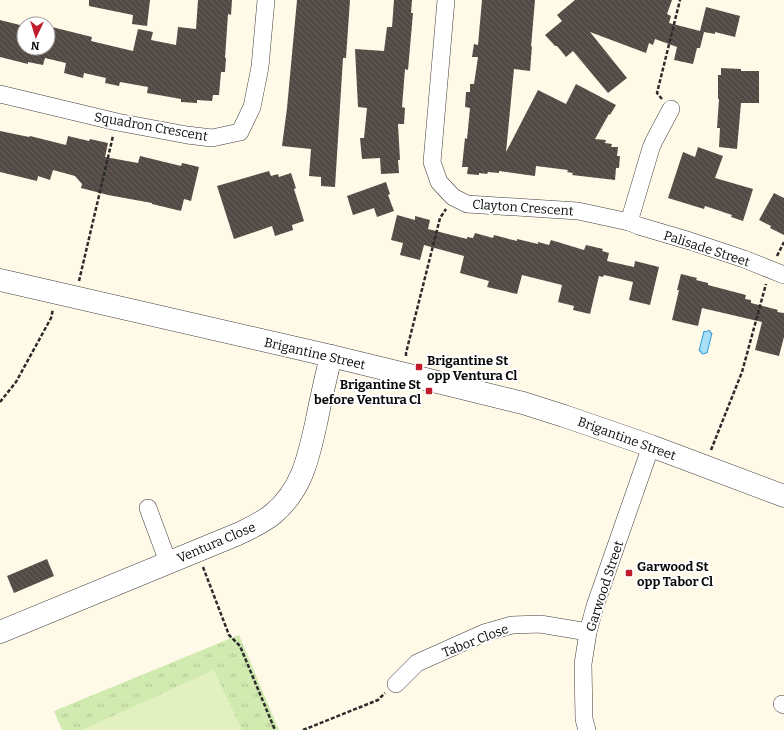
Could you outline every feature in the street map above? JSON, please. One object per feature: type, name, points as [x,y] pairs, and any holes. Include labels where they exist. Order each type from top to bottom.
[{"type":"street","name":"Squadron Crescent","points":[[0,94],[117,122],[187,135],[212,138],[240,132],[252,107],[258,74],[266,0]]},
{"type":"street","name":"Clayton Crescent","points":[[446,0],[432,162],[439,182],[453,197],[467,204],[578,212],[629,222]]},
{"type":"street","points":[[629,222],[651,148],[671,109]]},
{"type":"street","name":"Palisade Street","points":[[629,222],[744,259],[777,272]]},
{"type":"street","name":"Brigantine Street","points":[[0,280],[409,374],[522,403],[651,446],[784,496]]},
{"type":"street","name":"Ventura Close","points":[[0,632],[238,534],[258,524],[272,514],[284,503],[295,488],[302,474],[309,454],[331,356]]},
{"type":"street","name":"Garwood Street","points":[[587,730],[584,719],[583,664],[588,632],[595,606],[651,446]]},
{"type":"street","points":[[148,508],[168,562]]},
{"type":"street","name":"Tabor Close","points":[[396,684],[417,663],[484,633],[512,625],[540,624],[588,632]]},
{"type":"path","points":[[671,109],[657,93],[680,0]]},
{"type":"path","points":[[0,402],[16,382],[51,318],[66,295],[117,122]]},
{"type":"path","points":[[409,374],[406,353],[440,218],[453,197]]},
{"type":"path","points":[[705,466],[742,372],[777,272],[784,242]]},
{"type":"path","points":[[196,551],[229,634],[240,646],[275,730]]},
{"type":"path","points":[[303,730],[378,700],[396,684]]},
{"type":"green space","points":[[239,635],[279,730],[62,730],[54,711]]},
{"type":"green space","points":[[214,670],[242,730],[82,730]]},
{"type":"water","points":[[709,330],[710,333],[712,333],[707,353],[703,354],[699,351],[704,331],[706,332]]},
{"type":"building","points":[[89,0],[150,0],[147,26],[132,24],[133,15],[89,6]]},
{"type":"building","points":[[198,0],[232,0],[231,15],[228,14],[225,72],[221,72],[219,95],[213,95],[212,101],[197,100],[197,103],[181,102],[181,99],[147,93],[148,87],[120,82],[119,86],[105,83],[106,78],[84,73],[83,78],[64,73],[66,63],[45,58],[43,65],[28,62],[28,64],[0,57],[0,20],[16,24],[16,56],[56,56],[56,28],[92,37],[91,41],[133,51],[138,29],[153,32],[151,40],[176,45],[178,27],[196,29]]},
{"type":"building","points":[[297,0],[350,0],[346,58],[343,58],[335,187],[321,186],[321,177],[309,176],[311,149],[282,146]]},
{"type":"building","points":[[394,0],[412,0],[411,13],[413,13],[408,70],[405,69],[402,107],[405,108],[404,124],[398,124],[400,160],[398,160],[399,173],[381,174],[380,158],[362,159],[360,138],[364,138],[367,108],[358,107],[355,49],[384,51],[387,27],[392,27]]},
{"type":"building","points":[[482,0],[535,0],[530,71],[514,69],[506,152],[538,90],[566,104],[576,84],[616,105],[610,115],[609,114],[595,139],[606,140],[605,143],[612,144],[611,147],[618,147],[617,156],[620,156],[619,168],[616,168],[615,180],[572,175],[573,173],[567,172],[568,170],[536,166],[535,176],[499,171],[499,173],[479,173],[479,175],[467,174],[468,167],[462,167],[470,108],[465,107],[466,92],[470,92],[470,84],[474,84],[478,57],[472,57],[474,44],[478,45]]},
{"type":"building","points":[[575,0],[672,0],[667,14],[671,16],[669,23],[700,31],[706,7],[740,16],[735,37],[715,32],[715,34],[704,32],[700,48],[697,48],[693,64],[674,60],[677,47],[655,39],[653,45],[649,43],[646,53],[590,32],[627,78],[608,93],[573,51],[566,57],[545,35],[562,21],[557,15]]},
{"type":"building","points":[[721,68],[741,69],[741,71],[759,71],[759,103],[741,103],[737,149],[719,147],[720,128],[717,128],[719,99],[718,75],[721,75]]},
{"type":"building","points":[[0,131],[30,136],[66,145],[68,136],[89,141],[90,139],[108,143],[105,157],[138,163],[140,156],[181,166],[182,163],[199,167],[191,201],[184,199],[181,211],[152,203],[108,195],[81,188],[82,184],[75,176],[53,170],[50,180],[38,176],[37,181],[0,172]]},
{"type":"building","points":[[698,147],[723,156],[715,178],[753,189],[743,221],[731,217],[732,215],[705,206],[704,209],[668,198],[683,152],[695,157]]},
{"type":"building","points":[[269,171],[271,176],[278,174],[279,177],[291,173],[296,188],[294,189],[304,221],[292,225],[293,230],[275,236],[272,226],[234,239],[217,186]]},
{"type":"building","points":[[386,182],[390,194],[388,195],[394,211],[377,217],[374,208],[353,215],[347,196]]},
{"type":"building","points":[[774,193],[784,198],[784,235],[770,228],[771,226],[759,220]]},
{"type":"building","points":[[397,215],[415,220],[415,216],[430,220],[428,229],[467,239],[467,237],[473,238],[475,233],[493,238],[494,235],[517,241],[517,239],[538,244],[538,242],[549,245],[551,240],[584,250],[586,245],[603,249],[602,251],[609,253],[607,261],[634,267],[635,261],[659,267],[650,305],[629,300],[633,282],[604,275],[603,277],[599,276],[590,314],[573,310],[574,306],[558,302],[562,285],[522,275],[517,294],[487,287],[489,281],[460,273],[464,256],[424,245],[420,260],[400,255],[403,243],[391,240]]},
{"type":"building","points":[[681,274],[697,278],[696,280],[708,283],[708,285],[746,295],[745,299],[751,300],[751,303],[784,313],[784,337],[779,356],[755,350],[762,322],[702,308],[698,326],[672,320]]},
{"type":"building","points":[[47,559],[54,576],[14,593],[7,576]]},
{"type":"place","name":"Brigantine St opp Ventura Cl","points":[[419,367]]},
{"type":"place","name":"Brigantine St before Ventura Cl","points":[[429,391]]},
{"type":"place","name":"Garwood St opp Tabor Cl","points":[[629,573]]}]
